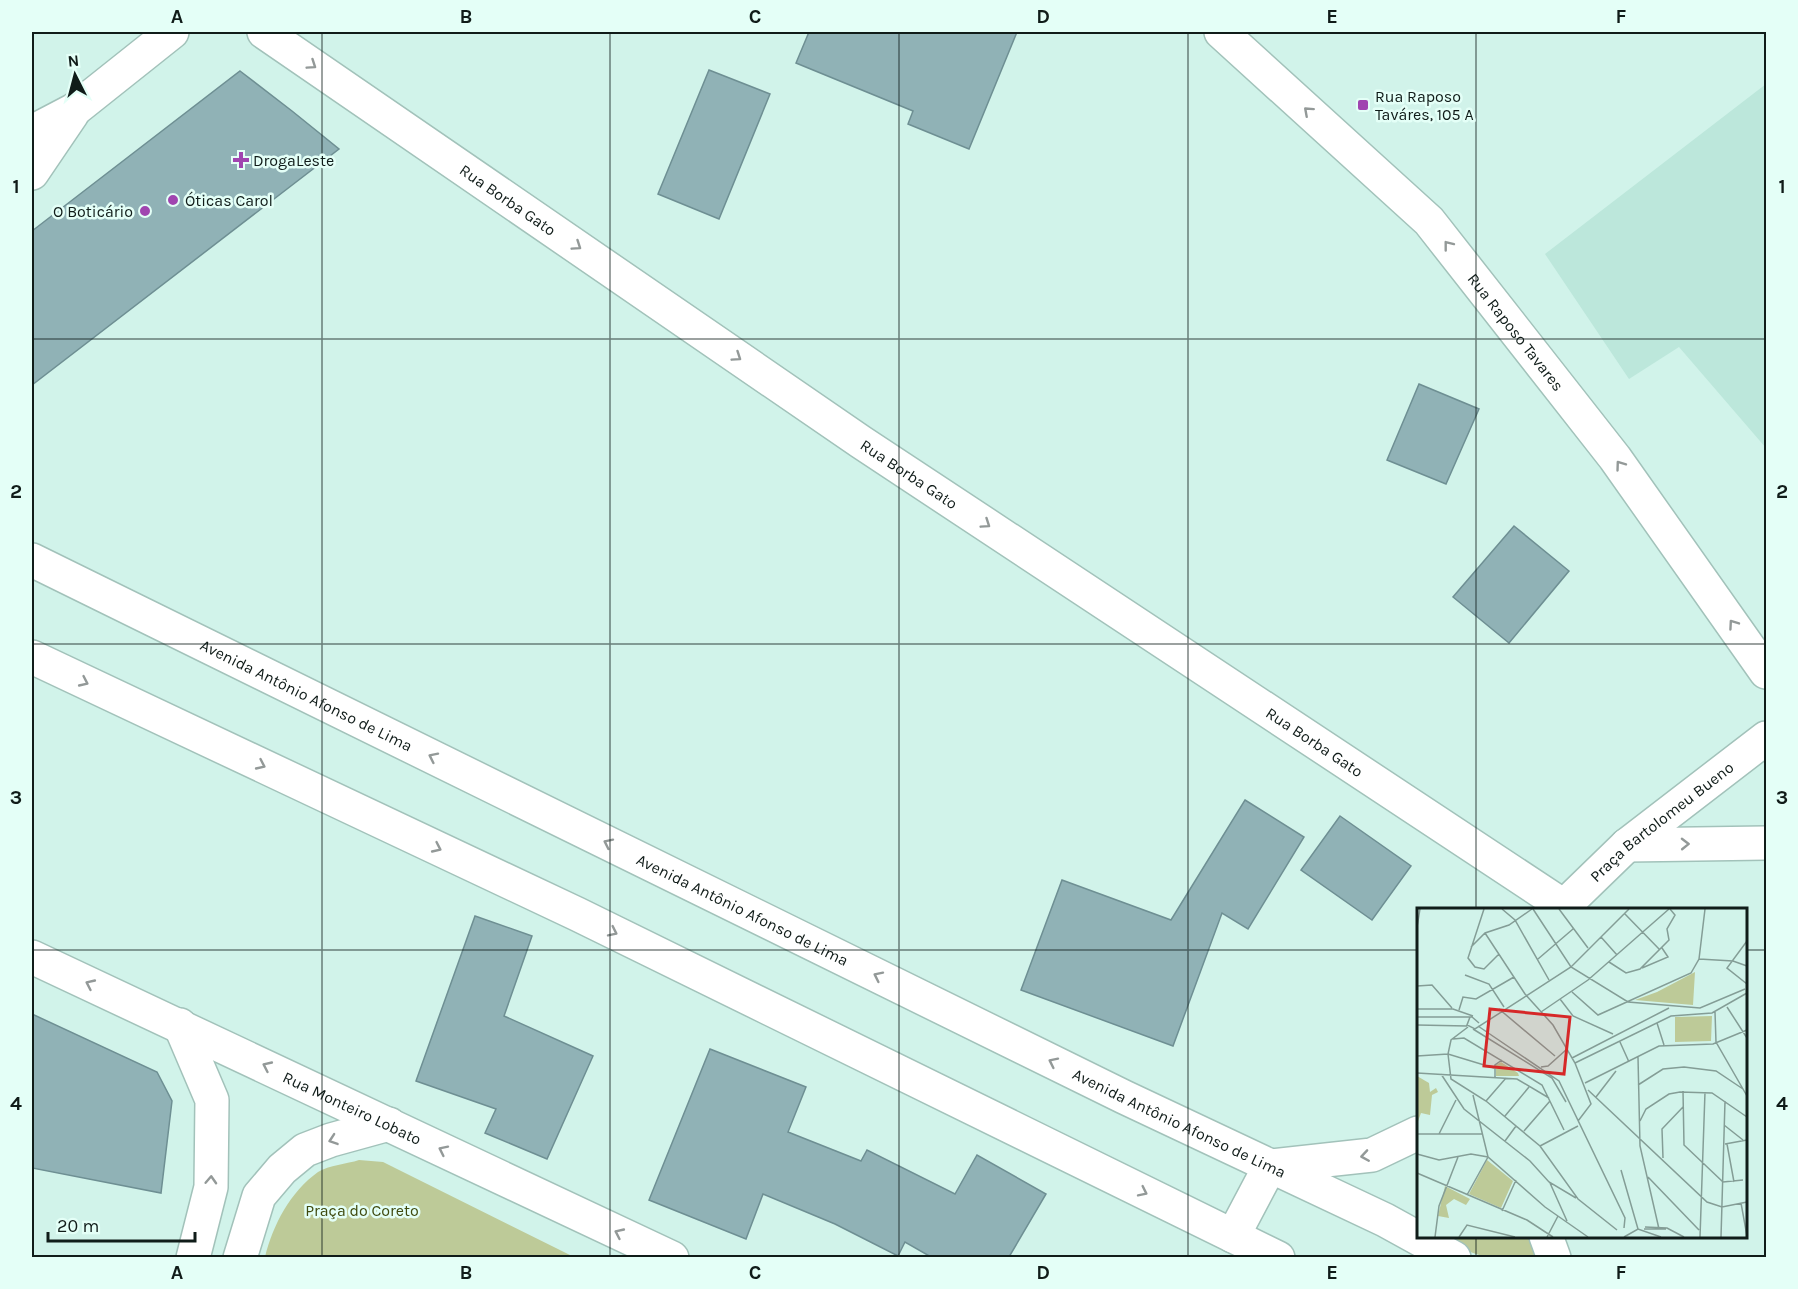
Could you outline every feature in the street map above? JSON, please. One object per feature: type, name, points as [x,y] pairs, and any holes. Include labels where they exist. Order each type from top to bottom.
[{"type":"street","points":[[32,132],[74,110],[172,32]]},
{"type":"street","name":"Rua Borba Gato","points":[[264,32],[861,442],[1561,907]]},
{"type":"street","name":"Rua Raposo Tavares","points":[[1221,32],[1429,222],[1615,458],[1767,672]]},
{"type":"street","points":[[32,173],[74,110]]},
{"type":"street","name":"Avenida Antônio Afonso de Lima","points":[[32,560],[1124,1097],[1417,1237]]},
{"type":"street","points":[[32,657],[577,914],[1278,1257]]},
{"type":"street","name":"Praça Bartolomeu Bueno","points":[[1561,907],[1627,845],[1767,738]]},
{"type":"street","points":[[1627,845],[1767,843]]},
{"type":"street","name":"Rua Monteiro Lobato","points":[[32,957],[672,1257]]},
{"type":"street","points":[[180,1025],[212,1100],[211,1187],[193,1257]]},
{"type":"street","points":[[240,1257],[259,1196],[282,1169],[305,1150],[389,1124]]},
{"type":"street","points":[[1233,1236],[1270,1166],[1372,1155],[1417,1134]]},
{"type":"street","name":"Avenida Antônio Afonso de Lima","points":[[1419,1238],[1454,1257]]},
{"type":"street","points":[[1547,1238],[1554,1257]]},
{"type":"shaded area","points":[[1766,84],[1766,448],[1679,347],[1629,379],[1545,254]]},
{"type":"green space","name":"Praça do Coreto","points":[[359,1160],[383,1162],[574,1257],[265,1257],[278,1221],[299,1189],[322,1170]]},
{"type":"green space","points":[[1437,1238],[1538,1238],[1544,1250],[1531,1257],[1485,1257],[1438,1241]]},
{"type":"building","points":[[809,32],[1017,32],[969,149],[908,124],[913,111],[796,63]]},
{"type":"building","points":[[709,70],[770,94],[719,219],[658,194]]},
{"type":"building","points":[[240,71],[339,149],[32,385],[32,231]]},
{"type":"building","points":[[1419,384],[1479,409],[1446,484],[1387,460]]},
{"type":"building","points":[[1514,526],[1569,571],[1509,643],[1453,597]]},
{"type":"building","points":[[1245,800],[1304,837],[1248,929],[1222,913],[1173,1046],[1021,990],[1062,880],[1171,920]]},
{"type":"building","points":[[1340,816],[1411,866],[1372,920],[1301,870]]},
{"type":"building","points":[[475,916],[532,936],[504,1016],[593,1056],[547,1159],[485,1133],[496,1109],[416,1081]]},
{"type":"building","points":[[32,1014],[157,1072],[172,1101],[161,1193],[32,1168]]},
{"type":"building","points":[[710,1049],[806,1087],[788,1132],[861,1161],[867,1150],[955,1194],[977,1155],[1046,1194],[1009,1257],[931,1257],[905,1242],[898,1256],[835,1224],[763,1194],[746,1239],[649,1200]]},
{"type":"place","name":"Rua Raposo Taváres, 105 A","points":[[1363,105]]},
{"type":"place","name":"DrogaLeste","points":[[241,160]]},
{"type":"place","name":"Óticas Carol","points":[[173,200]]},
{"type":"place","name":"O Boticário","points":[[145,211]]}]
